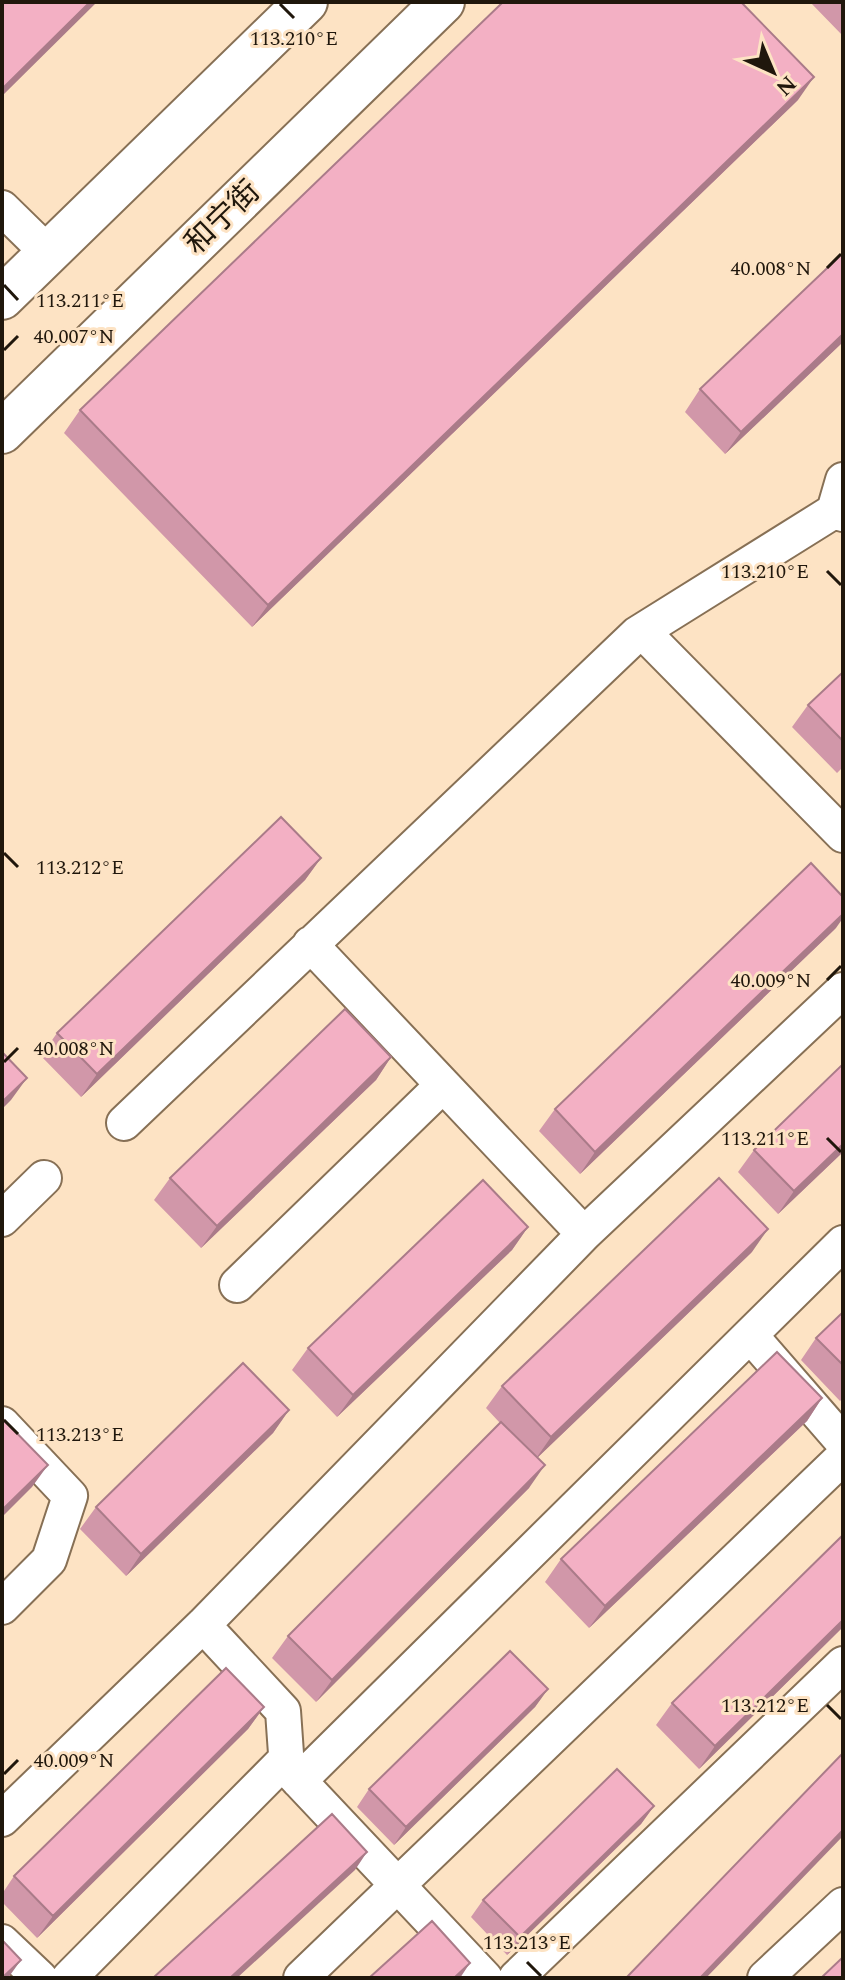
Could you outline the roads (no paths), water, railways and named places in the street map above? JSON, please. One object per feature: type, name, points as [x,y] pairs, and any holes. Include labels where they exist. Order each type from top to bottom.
[{"type":"main road","points":[[2,298],[306,2]]},
{"type":"main road","name":"和宁街","points":[[2,432],[443,2]]},
{"type":"lane","points":[[2,208],[48,253]]},
{"type":"lane","points":[[124,1123],[642,631],[840,502]]},
{"type":"lane","points":[[642,631],[838,819]]},
{"type":"lane","points":[[310,944],[584,1234]]},
{"type":"lane","points":[[2,1819],[203,1625],[584,1234],[843,990]]},
{"type":"lane","points":[[237,1285],[443,1085]]},
{"type":"lane","points":[[2,1219],[44,1178]]},
{"type":"lane","points":[[69,1978],[293,1769],[843,1243]]},
{"type":"lane","points":[[750,1335],[843,1442]]},
{"type":"lane","points":[[2,1424],[70,1496],[49,1560],[2,1607]]},
{"type":"lane","points":[[301,1978],[843,1457]]},
{"type":"lane","points":[[203,1625],[283,1711],[293,1769],[485,1978]]},
{"type":"lane","points":[[516,1978],[843,1664]]},
{"type":"lane","points":[[765,1978],[843,1905]]},
{"type":"lane","points":[[2,1942],[40,1978]]}]
